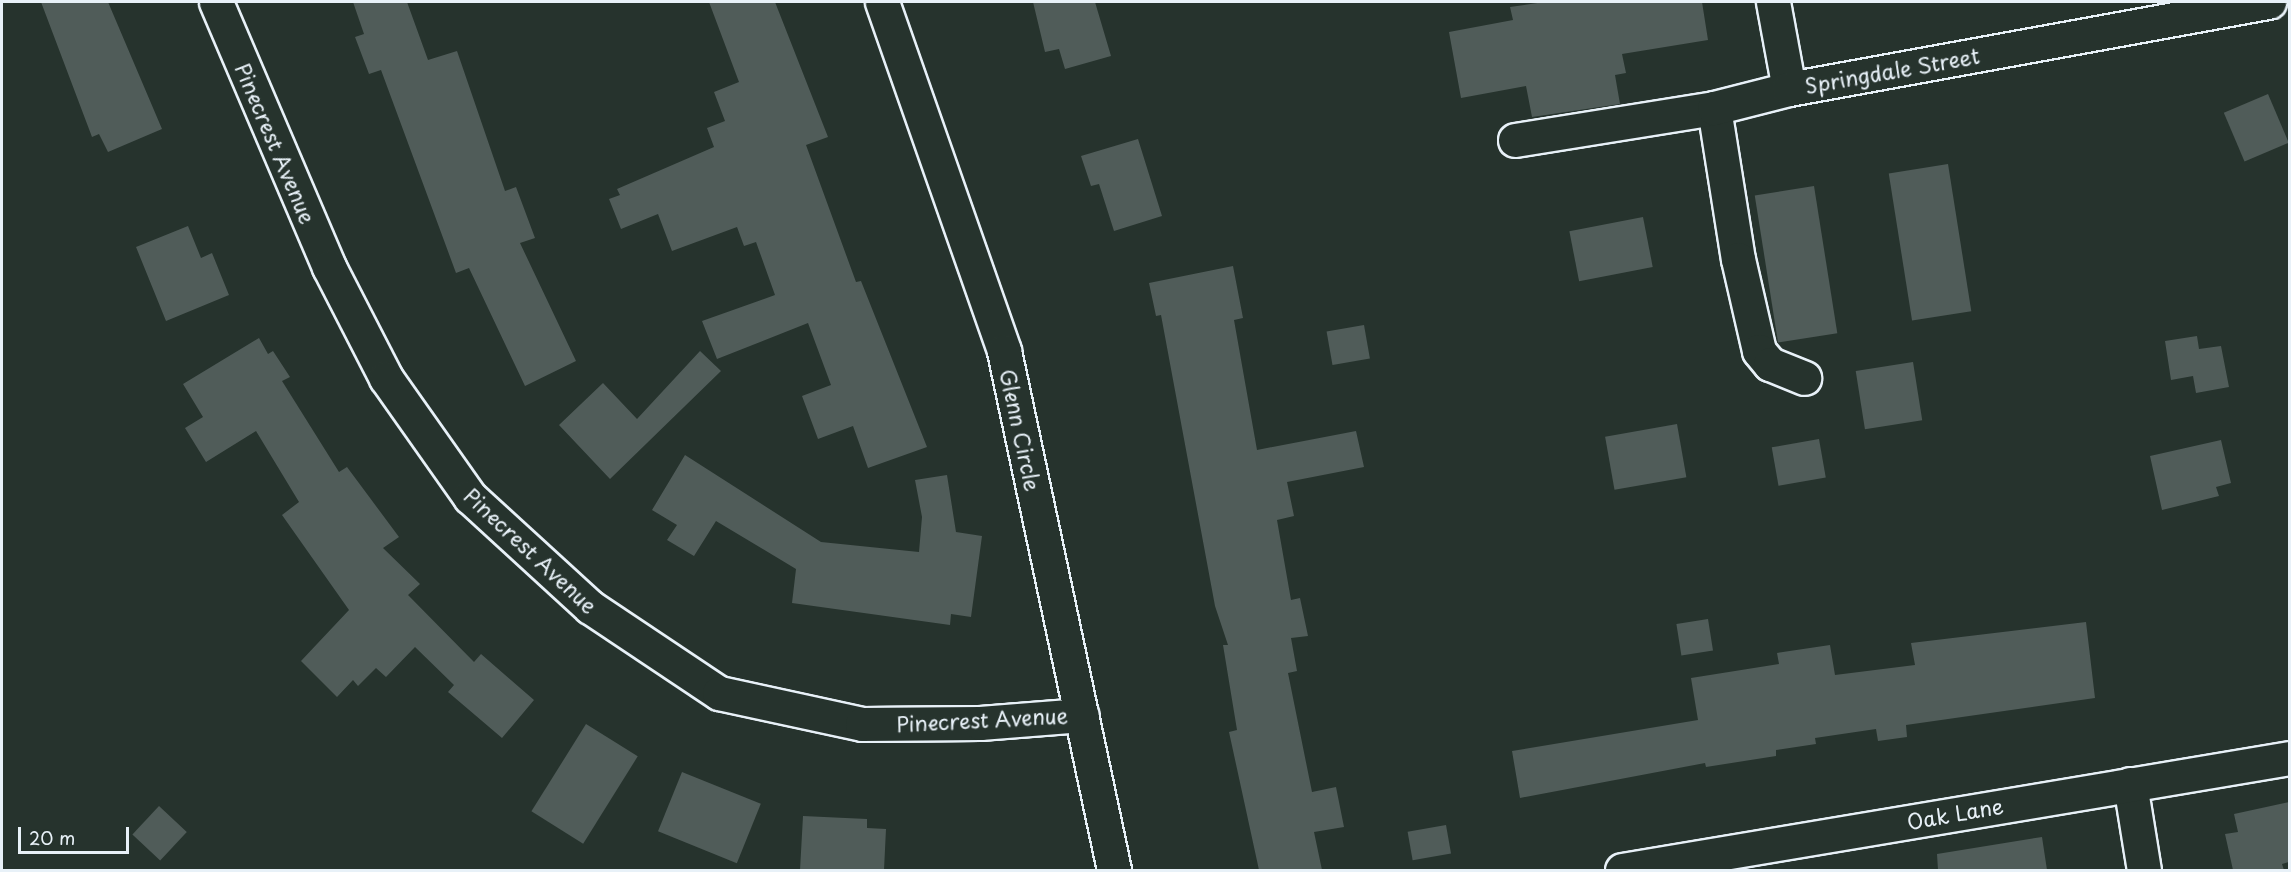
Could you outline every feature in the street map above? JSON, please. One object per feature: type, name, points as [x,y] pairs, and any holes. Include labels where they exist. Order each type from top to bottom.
[{"type":"street","name":"Pinecrest Avenue","points":[[216,2],[329,267],[386,378],[470,497],[590,607],[719,693],[862,724],[980,723],[1082,714]]},
{"type":"street","name":"Glenn Circle","points":[[882,2],[984,284],[1004,351],[1114,870]]},
{"type":"street","points":[[1773,2],[1789,89]]},
{"type":"street","name":"Springdale Street","points":[[1515,140],[1714,108],[1789,89],[2269,2]]},
{"type":"street","points":[[1714,108],[1738,259],[1759,351],[1770,364],[1804,378]]},
{"type":"street","name":"Oak Lane","points":[[1622,870],[2289,758]]},
{"type":"street","points":[[2130,784],[2144,870]]},
{"type":"building","points":[[41,2],[108,2],[162,129],[108,152],[99,134],[92,137]]},
{"type":"building","points":[[353,2],[407,2],[428,60],[457,51],[505,191],[516,187],[535,238],[520,243],[576,361],[525,386],[469,268],[456,273],[381,70],[369,74],[355,37],[364,34]]},
{"type":"building","points":[[709,2],[775,2],[828,137],[806,145],[856,282],[861,281],[927,447],[868,468],[853,426],[818,439],[802,396],[831,385],[808,323],[717,359],[702,321],[775,295],[756,242],[744,246],[737,227],[672,251],[658,214],[621,229],[609,199],[620,195],[617,189],[714,147],[707,128],[725,121],[714,92],[739,82]]},
{"type":"building","points":[[1033,2],[1095,2],[1111,56],[1065,69],[1059,49],[1045,52]]},
{"type":"building","points":[[1544,2],[1702,2],[1708,40],[1622,54],[1626,73],[1615,75],[1620,104],[1532,117],[1526,86],[1461,98],[1449,32],[1513,20],[1510,7]]},
{"type":"building","points":[[2268,94],[2289,143],[2245,162],[2224,113]]},
{"type":"building","points":[[1138,139],[1162,216],[1114,231],[1099,184],[1091,186],[1081,156]]},
{"type":"building","points":[[1948,164],[1971,311],[1912,321],[1889,173]]},
{"type":"building","points":[[1814,186],[1837,333],[1778,343],[1755,195]]},
{"type":"building","points":[[1643,217],[1653,267],[1579,281],[1569,231]]},
{"type":"building","points":[[188,226],[201,258],[212,253],[229,295],[166,321],[136,247]]},
{"type":"building","points":[[1233,266],[1243,318],[1234,320],[1257,450],[1356,431],[1364,467],[1287,482],[1294,516],[1277,520],[1291,600],[1300,598],[1308,636],[1291,638],[1297,671],[1288,673],[1312,792],[1336,787],[1344,827],[1314,832],[1322,870],[1259,870],[1229,732],[1237,730],[1223,645],[1228,645],[1215,606],[1161,315],[1156,316],[1149,283]]},
{"type":"building","points":[[1364,325],[1370,358],[1332,365],[1327,332]]},
{"type":"building","points":[[2197,336],[2199,349],[2221,346],[2229,387],[2196,393],[2193,376],[2171,380],[2165,341]]},
{"type":"building","points":[[259,338],[268,354],[273,351],[290,377],[282,381],[339,472],[347,467],[399,537],[383,548],[420,584],[408,595],[474,662],[481,654],[534,700],[502,738],[448,692],[454,685],[415,647],[386,677],[376,668],[358,686],[353,680],[337,697],[301,661],[349,610],[282,515],[299,502],[256,431],[206,462],[185,428],[203,417],[183,384]]},
{"type":"building","points":[[700,351],[721,371],[610,479],[559,425],[603,383],[637,419]]},
{"type":"building","points":[[1913,362],[1922,420],[1865,429],[1856,371]]},
{"type":"building","points":[[1677,424],[1686,477],[1614,490],[1605,437]]},
{"type":"building","points":[[1819,439],[1826,477],[1779,486],[1772,447]]},
{"type":"building","points":[[2221,440],[2231,483],[2216,487],[2219,496],[2162,510],[2150,456]]},
{"type":"building","points":[[685,455],[821,542],[919,552],[922,517],[915,480],[947,475],[956,532],[982,536],[971,617],[951,614],[950,625],[792,603],[796,569],[716,521],[694,556],[667,540],[677,525],[652,510]]},
{"type":"building","points":[[1708,619],[1713,651],[1681,656],[1676,624]]},
{"type":"building","points":[[2086,622],[2095,698],[1906,725],[1907,737],[1878,741],[1876,729],[1815,738],[1816,744],[1776,750],[1776,756],[1706,767],[1705,763],[1520,798],[1512,751],[1698,720],[1691,678],[1779,664],[1777,653],[1830,645],[1835,675],[1915,665],[1911,643]]},
{"type":"building","points":[[586,724],[638,756],[583,844],[531,811]]},
{"type":"building","points":[[682,772],[761,804],[737,863],[658,831]]},
{"type":"building","points":[[2289,802],[2289,862],[2282,864],[2284,870],[2233,870],[2225,834],[2238,832],[2234,814]]},
{"type":"building","points":[[159,806],[187,832],[160,860],[132,835]]},
{"type":"building","points":[[803,816],[867,819],[867,828],[886,829],[884,870],[800,870]]},
{"type":"building","points":[[1446,825],[1451,854],[1413,860],[1408,832]]},
{"type":"building","points":[[2042,837],[2047,870],[1938,870],[1937,854]]}]
